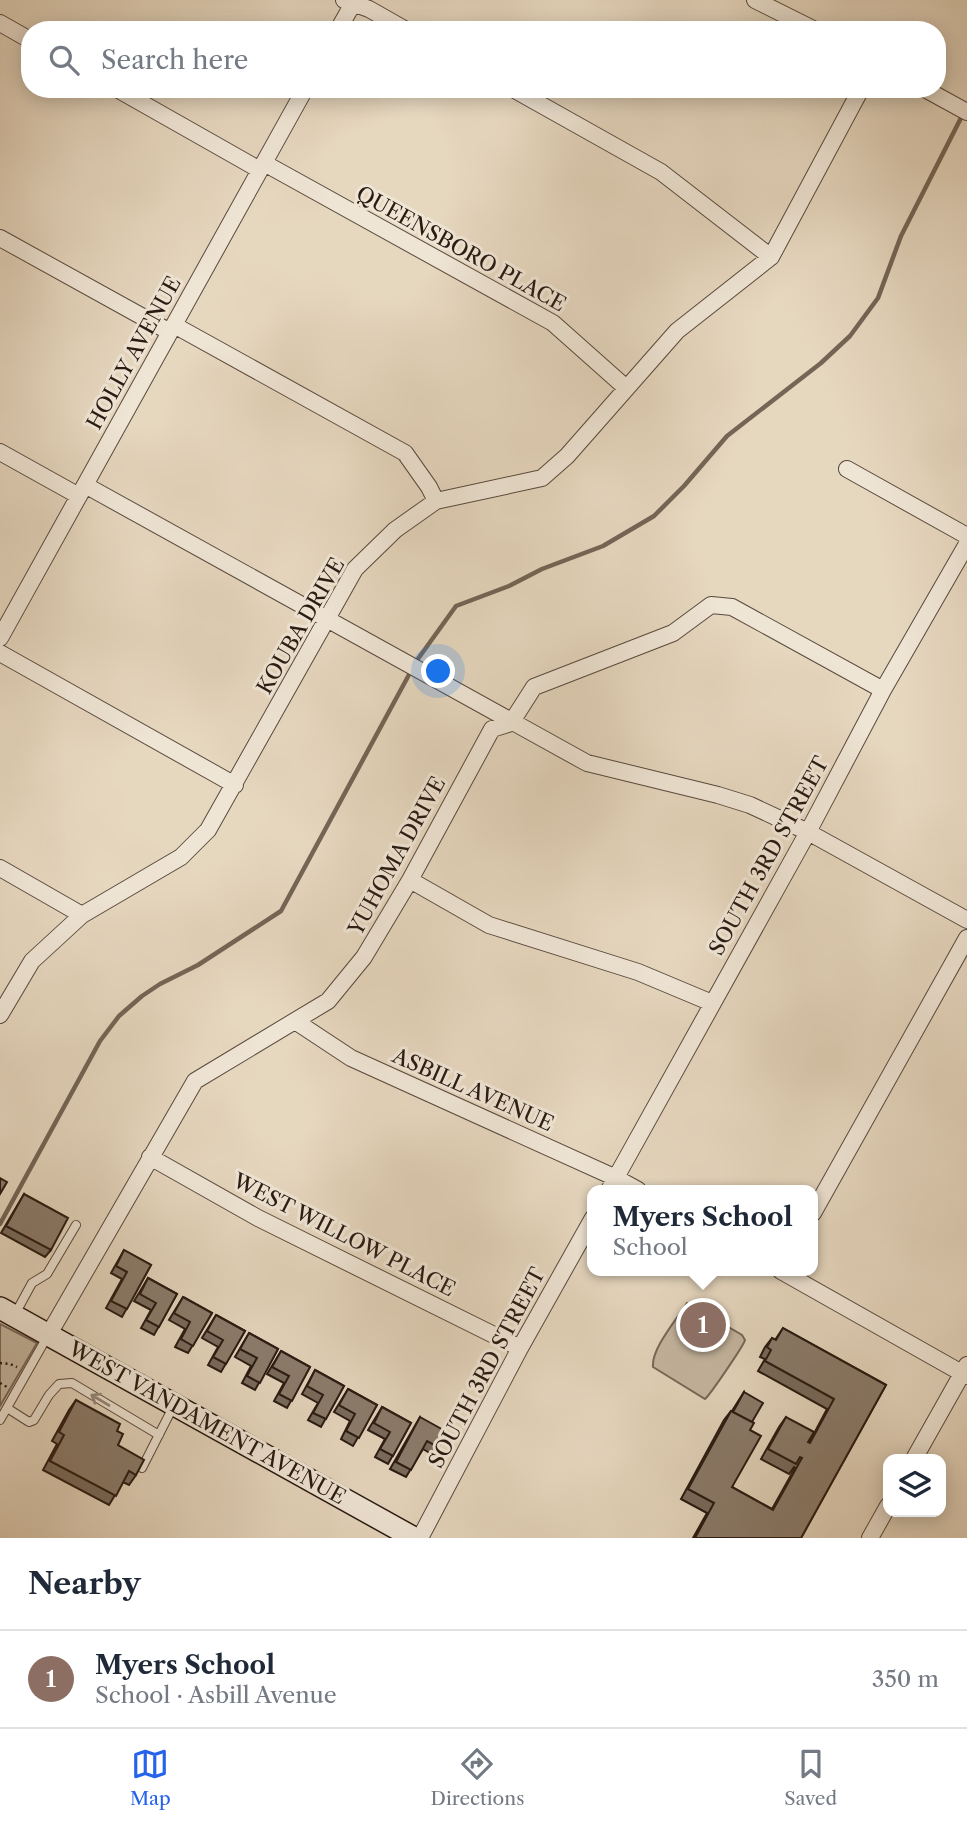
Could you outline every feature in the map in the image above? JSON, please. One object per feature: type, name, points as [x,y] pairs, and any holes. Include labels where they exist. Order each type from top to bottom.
[{"type":"street","points":[[755,0],[797,21]]},
{"type":"street","points":[[342,21],[350,2],[390,21]]},
{"type":"street","points":[[0,23],[21,35]]},
{"type":"street","name":"QUEENSBORO PLACE","points":[[134,98],[554,323],[625,387]]},
{"type":"street","name":"HOLLY AVENUE","points":[[0,638],[300,98]]},
{"type":"street","points":[[529,98],[662,172],[771,257]]},
{"type":"street","name":"KOUBA DRIVE","points":[[0,1015],[32,961],[82,915],[181,857],[208,830],[355,569],[395,530],[436,501],[542,478],[567,456],[677,331],[771,257],[857,98]]},
{"type":"street","points":[[942,98],[960,108]]},
{"type":"street","points":[[0,238],[405,453],[436,501]]},
{"type":"street","points":[[0,452],[82,490],[327,619],[587,763],[750,805],[808,832],[967,920]]},
{"type":"street","points":[[848,470],[967,536]]},
{"type":"street","name":"SOUTH 3RD STREET","points":[[612,1184],[808,832],[883,690],[967,544]]},
{"type":"street","name":"YUHOMA DRIVE","points":[[49,1334],[195,1081],[328,1001],[364,957],[410,880],[492,729],[511,723],[534,687],[673,633],[711,605],[732,607],[883,690]]},
{"type":"street","points":[[0,653],[235,785]]},
{"type":"street","points":[[0,868],[82,915]]},
{"type":"street","points":[[410,880],[489,925],[638,972],[712,1003]]},
{"type":"street","points":[[818,1204],[967,938]]},
{"type":"street","name":"ASBILL AVENUE","points":[[295,1021],[352,1058],[612,1184]]},
{"type":"street","name":"WEST WILLOW PLACE","points":[[150,1157],[258,1218],[520,1348]]},
{"type":"street","name":"SOUTH 3RD STREET","points":[[420,1538],[520,1348],[587,1230]]},
{"type":"street","points":[[790,1276],[966,1371],[917,1454]]},
{"type":"street","name":"WEST VANDAMENT AVENUE","points":[[7,1312],[414,1538]]},
{"type":"street","points":[[870,1538],[883,1515]]},
{"type":"lane","points":[[7,1312],[32,1283],[47,1274],[76,1225]]},
{"type":"lane","points":[[0,1420],[49,1334]]},
{"type":"lane","points":[[7,1408],[29,1422],[34,1420],[48,1395],[59,1384],[72,1383],[159,1435]]},
{"type":"lane","points":[[142,1468],[175,1405]]},
{"type":"path","points":[[0,1363],[20,1369]]},
{"type":"shaded area","points":[[687,1303],[742,1335],[745,1340],[705,1399],[653,1367],[660,1343]]},
{"type":"shaded area","points":[[0,1324],[37,1343],[0,1406]]},
{"type":"building","points":[[0,1178],[7,1182],[0,1194]]},
{"type":"building","points":[[24,1194],[68,1218],[51,1250],[6,1226]]},
{"type":"building","points":[[124,1250],[151,1265],[127,1309],[111,1301],[127,1272],[116,1266]]},
{"type":"building","points":[[148,1278],[177,1294],[159,1327],[146,1320],[156,1303],[140,1294]]},
{"type":"building","points":[[183,1297],[212,1313],[193,1346],[181,1339],[190,1322],[174,1313]]},
{"type":"building","points":[[216,1315],[245,1331],[226,1364],[213,1357],[223,1340],[207,1331]]},
{"type":"building","points":[[783,1328],[886,1385],[801,1538],[695,1538],[714,1503],[688,1489],[731,1411],[754,1423],[750,1430],[761,1436],[732,1487],[773,1510],[802,1458],[800,1457],[796,1464],[768,1449],[786,1417],[814,1432],[808,1442],[810,1443],[834,1399],[765,1361],[771,1350],[767,1347],[772,1338],[776,1340]]},
{"type":"building","points":[[249,1333],[278,1349],[260,1383],[247,1376],[257,1358],[240,1349]]},
{"type":"building","points":[[281,1351],[310,1367],[292,1401],[279,1394],[289,1376],[272,1367]]},
{"type":"building","points":[[315,1370],[344,1386],[326,1419],[313,1413],[323,1395],[307,1386]]},
{"type":"building","points":[[348,1389],[377,1405],[359,1438],[346,1431],[355,1414],[339,1405]]},
{"type":"building","points":[[744,1392],[763,1403],[752,1422],[733,1412]]},
{"type":"building","points":[[76,1400],[120,1424],[117,1431],[123,1434],[118,1445],[144,1460],[136,1475],[129,1471],[116,1496],[50,1461],[64,1435],[59,1432]]},
{"type":"building","points":[[382,1407],[411,1423],[393,1456],[380,1449],[390,1432],[374,1423]]},
{"type":"building","points":[[420,1417],[447,1432],[438,1447],[427,1441],[411,1470],[396,1462]]},
{"type":"waterway","points":[[415,663],[456,606],[603,546],[654,516],[727,436],[821,363],[850,336],[878,298],[901,236],[963,114]]},
{"type":"waterway","points":[[0,1224],[100,1041],[119,1016],[160,984],[198,965],[281,911],[411,671]]},
{"type":"place","name":"Myers School","points":[[703,1325]]}]
